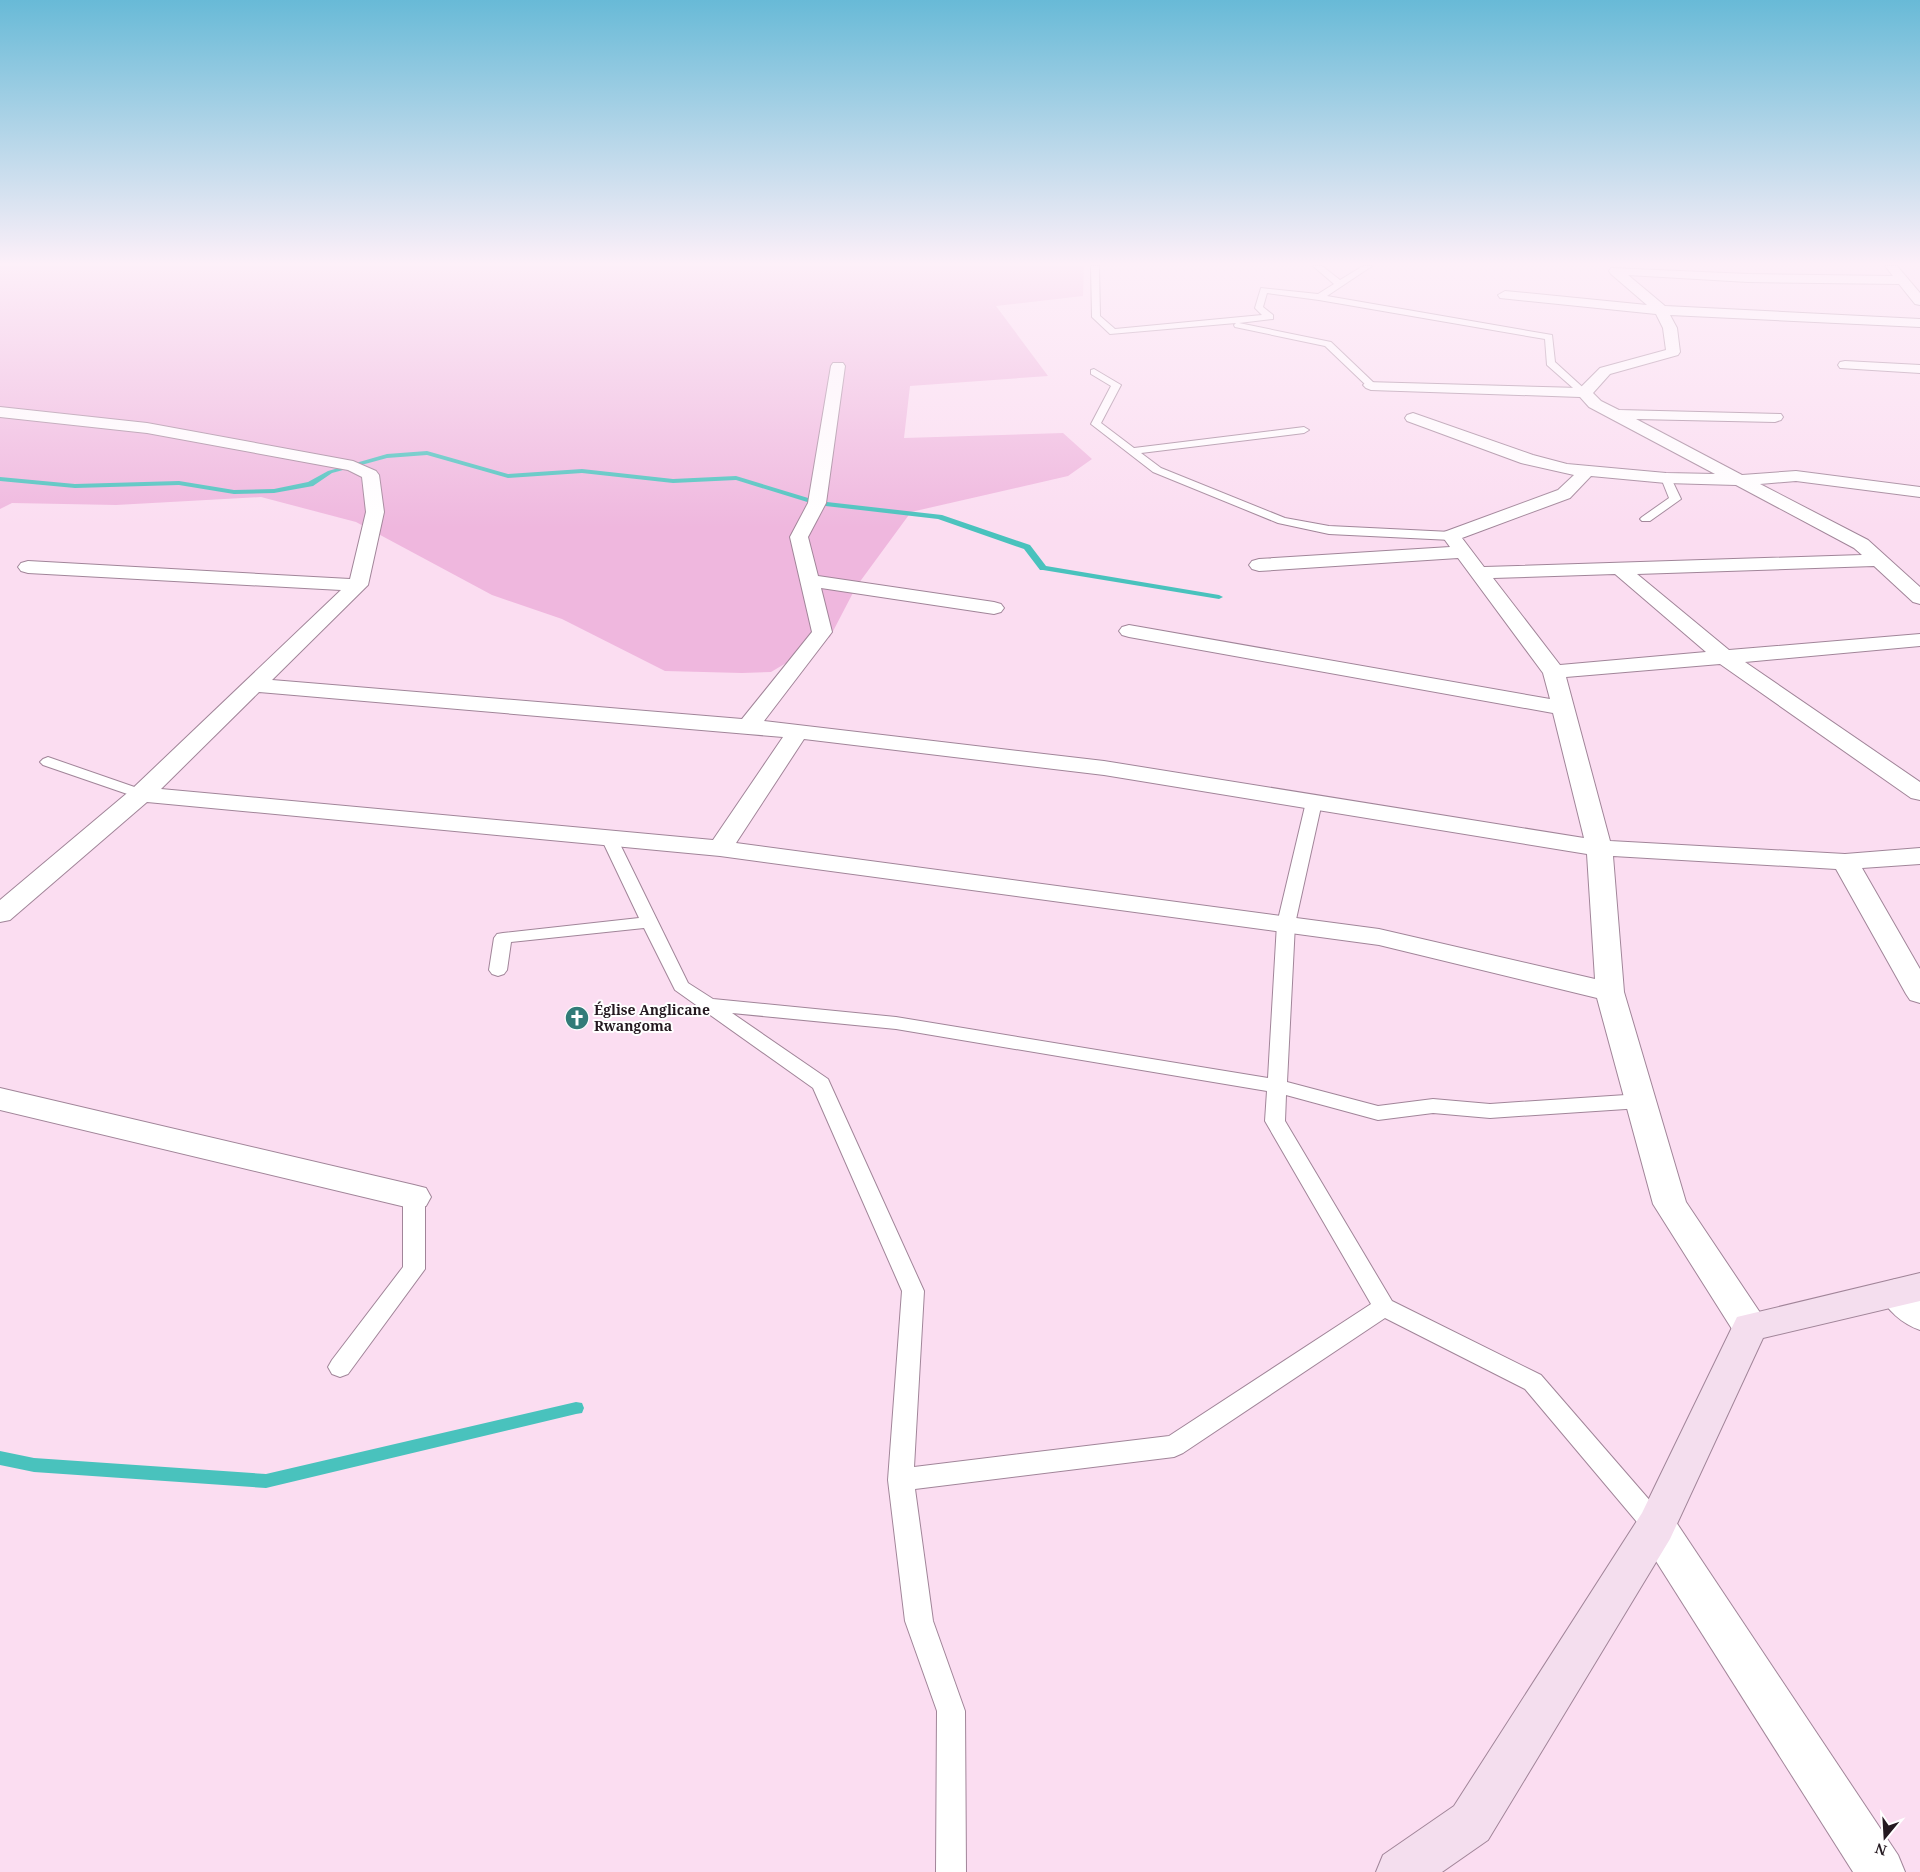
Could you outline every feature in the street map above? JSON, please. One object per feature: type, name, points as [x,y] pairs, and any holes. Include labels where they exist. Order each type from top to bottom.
[{"type":"street","points":[[1584,393],[1605,371],[1668,353]]},
{"type":"street","points":[[748,727],[822,632],[799,537],[817,503],[838,366]]},
{"type":"street","points":[[1845,366],[1920,369]]},
{"type":"street","points":[[1371,385],[1584,393],[1595,404],[1861,544],[1920,598]]},
{"type":"street","points":[[0,412],[147,428],[353,466],[370,475],[375,512],[358,585],[141,794],[0,914]]},
{"type":"street","points":[[1615,414],[1775,417]]},
{"type":"street","points":[[1413,418],[1527,459],[1567,469],[1666,478],[1741,480],[1796,476],[1920,492]]},
{"type":"street","points":[[1259,565],[1457,544],[1564,494],[1588,470]]},
{"type":"street","points":[[1457,544],[1554,672],[1599,848],[1610,992],[1670,1204],[1750,1326]]},
{"type":"street","points":[[1479,573],[1879,560]]},
{"type":"street","points":[[28,567],[358,585]]},
{"type":"street","points":[[1620,569],[1724,657],[1920,793]]},
{"type":"street","points":[[811,581],[994,608]]},
{"type":"street","points":[[1129,631],[1563,708]]},
{"type":"street","points":[[1554,672],[1920,640]]},
{"type":"street","points":[[253,685],[798,731],[1104,768],[1599,848],[1845,862],[1920,856]]},
{"type":"street","points":[[720,848],[798,731]]},
{"type":"street","points":[[141,794],[720,848],[1286,924],[1379,937],[1610,992]]},
{"type":"street","points":[[1845,862],[1920,994]]},
{"type":"street","points":[[0,1098],[414,1197]]},
{"type":"street","points":[[1750,1326],[1912,1299]]},
{"type":"street","points":[[1400,1872],[1471,1823],[1656,1526],[1750,1326]]},
{"type":"street","points":[[1656,1526],[1881,1872]]},
{"type":"lane","points":[[1338,353],[1371,385]]},
{"type":"lane","points":[[1550,353],[1550,363],[1584,393]]},
{"type":"lane","points":[[1094,372],[1116,385],[1096,424],[1157,470],[1282,521],[1329,530],[1457,544]]},
{"type":"lane","points":[[1132,451],[1304,430]]},
{"type":"lane","points":[[1646,520],[1675,499],[1666,478]]},
{"type":"lane","points":[[48,762],[141,794]]},
{"type":"lane","points":[[1314,802],[1286,924],[1275,1120],[1384,1307],[1533,1382],[1656,1526]]},
{"type":"lane","points":[[609,838],[681,986],[821,1084],[913,1291],[901,1480],[918,1621],[951,1711],[951,1872]]},
{"type":"lane","points":[[498,970],[503,938],[650,922]]},
{"type":"lane","points":[[708,1005],[896,1023],[1277,1086],[1378,1113],[1433,1106],[1490,1111],[1641,1101]]},
{"type":"lane","points":[[340,1367],[414,1269],[414,1197]]},
{"type":"lane","points":[[901,1480],[1174,1446],[1384,1307]]},
{"type":"shaded area","points":[[0,353],[1031,353],[1048,376],[910,386],[904,438],[1063,433],[1092,459],[1068,476],[911,512],[856,587],[830,637],[771,672],[665,671],[562,619],[492,595],[356,522],[261,497],[116,505],[12,503],[0,509]]},
{"type":"waterway","points":[[0,479],[75,486],[179,483],[234,492],[274,491],[310,484],[330,472],[387,456],[427,453],[508,476],[582,471],[673,481],[736,478],[817,503],[939,517],[1027,547],[1043,568],[1219,597]]},
{"type":"waterway","points":[[0,1458],[34,1465],[266,1481],[576,1408]]},
{"type":"place","name":"Église Anglicane Rwangoma","points":[[577,1018]]}]
